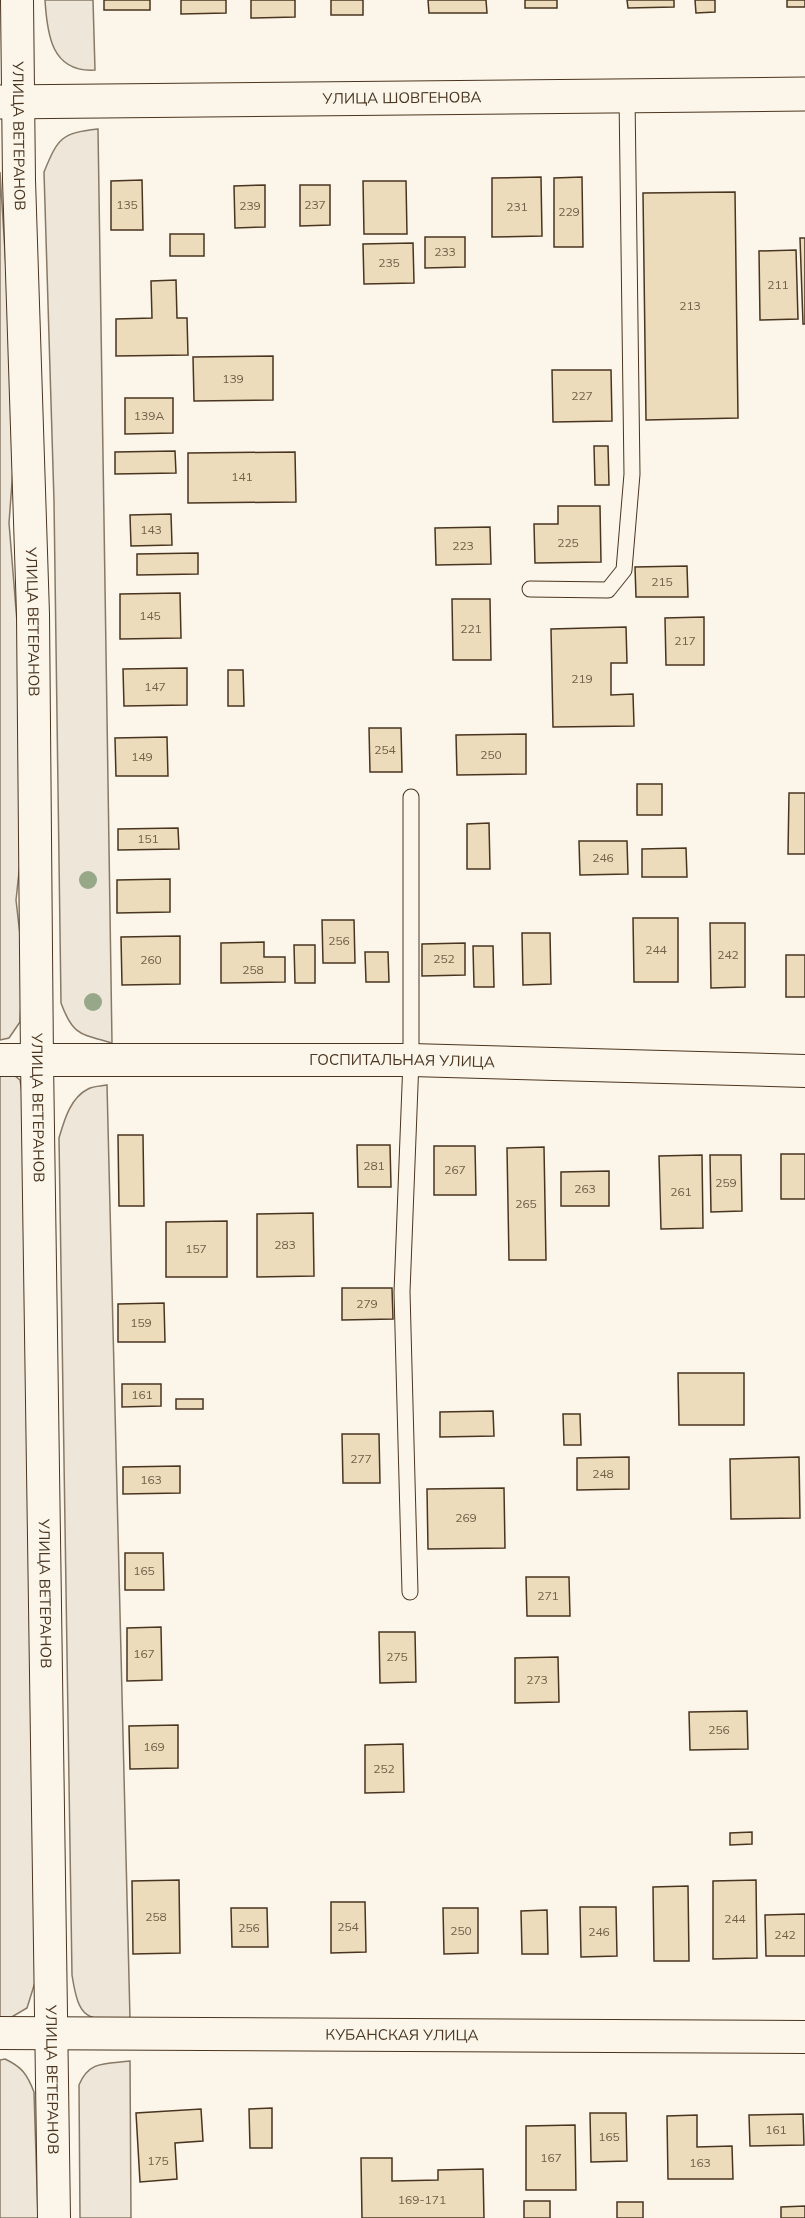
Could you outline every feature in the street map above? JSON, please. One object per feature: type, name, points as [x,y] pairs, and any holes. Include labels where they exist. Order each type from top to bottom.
[{"type":"main road","name":"УЛИЦА ШОВГЕНОВА","points":[[10,103],[805,94]]},
{"type":"street","name":"УЛИЦА ВЕТЕРАНОВ","points":[[18,0],[10,103],[20,192],[33,614],[37,1061],[54,2218]]},
{"type":"street","name":"ГОСПИТАЛЬНАЯ УЛИЦА","points":[[0,1060],[411,1060],[805,1071]]},
{"type":"street","name":"КУБАНСКАЯ УЛИЦА","points":[[0,2033],[805,2037]]},
{"type":"lane","points":[[530,589],[608,590],[624,570],[632,474],[627,96]]},
{"type":"lane","points":[[410,1592],[402,1292],[411,1060],[411,797]]},
{"type":"shaded area","points":[[45,0],[93,0],[95,70],[80,69],[60,58],[50,37]]},
{"type":"shaded area","points":[[98,129],[112,1043],[79,1032],[65,1014],[61,1003],[54,501],[44,172],[62,139],[68,135]]},
{"type":"shaded area","points":[[0,172],[16,428],[9,523],[19,646],[21,854],[16,900],[23,961],[20,1022],[9,1038],[0,1040]]},
{"type":"shaded area","points":[[0,1068],[5,1068],[20,1080],[23,1097],[37,1976],[27,2008],[10,2018],[0,2020]]},
{"type":"shaded area","points":[[107,1085],[130,2019],[115,2020],[87,2015],[78,2001],[72,1975],[59,1138],[69,1110],[77,1098],[90,1088]]},
{"type":"shaded area","points":[[5,2059],[23,2072],[34,2092],[38,2218],[0,2218],[0,2060]]},
{"type":"shaded area","points":[[130,2061],[131,2218],[80,2218],[79,2085],[93,2067],[106,2063]]},
{"type":"building","points":[[104,0],[150,0],[150,10],[104,10]]},
{"type":"building","points":[[181,0],[226,0],[226,13],[181,14]]},
{"type":"building","points":[[251,0],[295,0],[295,17],[251,18]]},
{"type":"building","points":[[331,0],[363,0],[363,15],[331,15]]},
{"type":"building","points":[[428,0],[486,0],[487,13],[429,13]]},
{"type":"building","points":[[525,0],[557,0],[557,8],[525,8]]},
{"type":"building","points":[[627,0],[674,0],[674,7],[628,8]]},
{"type":"building","points":[[695,0],[715,0],[715,12],[696,13]]},
{"type":"building","points":[[787,0],[805,0],[805,7],[787,7]]},
{"type":"building","points":[[541,177],[542,236],[492,237],[492,178]]},
{"type":"building","points":[[582,177],[583,247],[554,247],[554,178]]},
{"type":"building","points":[[142,180],[143,230],[111,230],[111,181]]},
{"type":"building","points":[[363,181],[406,181],[407,234],[364,234]]},
{"type":"building","points":[[265,185],[265,227],[235,228],[234,186]]},
{"type":"building","points":[[300,185],[330,185],[330,225],[300,226]]},
{"type":"building","points":[[735,192],[738,418],[646,420],[643,193]]},
{"type":"building","points":[[170,234],[204,234],[204,256],[170,256]]},
{"type":"building","points":[[425,237],[465,237],[465,267],[425,268]]},
{"type":"building","points":[[800,238],[805,238],[805,324],[803,324]]},
{"type":"building","points":[[413,243],[414,283],[364,284],[363,244]]},
{"type":"building","points":[[796,250],[798,319],[760,320],[759,251]]},
{"type":"building","points":[[176,280],[177,318],[187,318],[188,355],[116,356],[116,319],[152,318],[151,281]]},
{"type":"building","points":[[273,356],[273,400],[194,401],[193,357]]},
{"type":"building","points":[[552,370],[611,370],[612,421],[553,422]]},
{"type":"building","points":[[125,398],[173,398],[173,433],[125,434]]},
{"type":"building","points":[[594,446],[608,446],[609,485],[595,485]]},
{"type":"building","points":[[175,451],[176,473],[115,474],[115,452]]},
{"type":"building","points":[[295,452],[296,502],[188,503],[188,453]]},
{"type":"building","points":[[558,506],[600,506],[601,562],[535,563],[534,524],[558,524]]},
{"type":"building","points":[[171,514],[172,545],[131,546],[130,515]]},
{"type":"building","points":[[490,527],[491,564],[436,565],[435,528]]},
{"type":"building","points":[[198,553],[198,574],[137,575],[137,554]]},
{"type":"building","points":[[687,566],[688,597],[636,597],[635,567]]},
{"type":"building","points":[[180,593],[181,638],[120,639],[120,594]]},
{"type":"building","points":[[452,599],[490,599],[491,660],[453,660]]},
{"type":"building","points":[[704,617],[704,665],[666,665],[665,618]]},
{"type":"building","points":[[626,627],[627,663],[611,663],[611,695],[633,694],[634,726],[553,727],[551,629]]},
{"type":"building","points":[[187,668],[187,705],[124,706],[123,669]]},
{"type":"building","points":[[228,670],[243,670],[244,706],[228,706]]},
{"type":"building","points":[[369,728],[401,728],[402,772],[370,772]]},
{"type":"building","points":[[526,734],[526,774],[457,775],[456,735]]},
{"type":"building","points":[[167,737],[168,776],[116,776],[115,738]]},
{"type":"building","points":[[637,784],[662,784],[662,815],[637,815]]},
{"type":"building","points":[[789,793],[805,793],[805,854],[788,854]]},
{"type":"building","points":[[489,823],[490,869],[467,869],[467,824]]},
{"type":"building","points":[[178,828],[179,849],[118,850],[118,829]]},
{"type":"building","points":[[579,841],[627,841],[628,874],[580,875]]},
{"type":"building","points":[[686,848],[687,877],[642,877],[642,849]]},
{"type":"building","points":[[170,879],[170,912],[117,913],[117,880]]},
{"type":"building","points":[[633,918],[678,918],[678,982],[634,982]]},
{"type":"building","points":[[322,920],[354,920],[355,963],[323,963]]},
{"type":"building","points":[[710,923],[745,923],[745,987],[711,988]]},
{"type":"building","points":[[522,933],[550,933],[551,984],[523,985]]},
{"type":"building","points":[[180,936],[180,984],[122,985],[121,937]]},
{"type":"building","points":[[264,942],[264,957],[285,957],[285,982],[221,983],[221,943]]},
{"type":"building","points":[[465,943],[465,975],[422,976],[422,944]]},
{"type":"building","points":[[294,945],[315,945],[315,983],[295,983]]},
{"type":"building","points":[[473,946],[493,946],[494,987],[474,987]]},
{"type":"building","points":[[365,952],[388,952],[389,982],[366,982]]},
{"type":"building","points":[[786,955],[805,955],[805,997],[786,997]]},
{"type":"building","points":[[118,1135],[143,1135],[144,1206],[119,1206]]},
{"type":"building","points":[[357,1145],[390,1145],[391,1187],[358,1187]]},
{"type":"building","points":[[434,1146],[475,1146],[476,1195],[434,1195]]},
{"type":"building","points":[[544,1147],[546,1260],[509,1260],[507,1148]]},
{"type":"building","points":[[781,1154],[805,1154],[805,1199],[781,1199]]},
{"type":"building","points":[[702,1155],[703,1228],[661,1229],[659,1156]]},
{"type":"building","points":[[710,1155],[741,1155],[742,1211],[711,1212]]},
{"type":"building","points":[[609,1171],[609,1206],[561,1206],[561,1172]]},
{"type":"building","points":[[313,1213],[314,1276],[257,1277],[257,1214]]},
{"type":"building","points":[[227,1221],[227,1277],[166,1277],[166,1222]]},
{"type":"building","points":[[342,1288],[392,1288],[393,1319],[342,1320]]},
{"type":"building","points":[[164,1303],[165,1342],[118,1342],[118,1304]]},
{"type":"building","points":[[678,1373],[744,1373],[744,1425],[679,1425]]},
{"type":"building","points":[[122,1384],[161,1384],[161,1406],[122,1407]]},
{"type":"building","points":[[176,1399],[203,1399],[203,1409],[176,1409]]},
{"type":"building","points":[[493,1411],[494,1436],[440,1437],[440,1412]]},
{"type":"building","points":[[563,1414],[580,1414],[581,1445],[564,1445]]},
{"type":"building","points":[[342,1434],[379,1434],[380,1483],[343,1483]]},
{"type":"building","points":[[629,1457],[629,1489],[577,1490],[577,1458]]},
{"type":"building","points":[[799,1457],[800,1518],[731,1519],[730,1459]]},
{"type":"building","points":[[180,1466],[180,1493],[123,1494],[123,1467]]},
{"type":"building","points":[[504,1488],[505,1548],[428,1549],[427,1489]]},
{"type":"building","points":[[125,1553],[163,1553],[164,1590],[125,1590]]},
{"type":"building","points":[[526,1577],[569,1577],[570,1616],[527,1616]]},
{"type":"building","points":[[161,1627],[162,1680],[127,1681],[127,1628]]},
{"type":"building","points":[[379,1632],[415,1632],[416,1682],[380,1683]]},
{"type":"building","points":[[558,1657],[559,1702],[515,1703],[515,1658]]},
{"type":"building","points":[[747,1711],[748,1749],[690,1750],[689,1712]]},
{"type":"building","points":[[178,1725],[178,1768],[130,1769],[129,1726]]},
{"type":"building","points":[[403,1744],[404,1792],[365,1793],[365,1745]]},
{"type":"building","points":[[752,1832],[752,1844],[730,1845],[730,1833]]},
{"type":"building","points":[[179,1880],[180,1953],[133,1954],[132,1881]]},
{"type":"building","points":[[756,1880],[757,1958],[713,1959],[713,1881]]},
{"type":"building","points":[[688,1886],[689,1961],[654,1961],[653,1887]]},
{"type":"building","points":[[331,1902],[365,1902],[366,1952],[331,1953]]},
{"type":"building","points":[[580,1907],[616,1907],[617,1956],[581,1957]]},
{"type":"building","points":[[231,1908],[267,1908],[268,1947],[232,1947]]},
{"type":"building","points":[[443,1908],[478,1908],[478,1953],[444,1954]]},
{"type":"building","points":[[547,1910],[548,1954],[522,1954],[521,1911]]},
{"type":"building","points":[[805,1914],[805,1956],[766,1956],[765,1915]]},
{"type":"building","points":[[272,2108],[272,2148],[250,2148],[249,2109]]},
{"type":"building","points":[[201,2109],[203,2141],[175,2143],[177,2179],[140,2182],[136,2113]]},
{"type":"building","points":[[590,2113],[626,2113],[627,2161],[591,2162]]},
{"type":"building","points":[[803,2114],[804,2145],[750,2146],[749,2115]]},
{"type":"building","points":[[697,2115],[697,2147],[732,2146],[733,2179],[668,2179],[667,2116]]},
{"type":"building","points":[[575,2125],[576,2190],[526,2190],[526,2126]]},
{"type":"building","points":[[361,2158],[392,2158],[392,2181],[438,2180],[438,2170],[483,2169],[484,2218],[362,2218]]},
{"type":"building","points":[[524,2201],[550,2201],[550,2218],[524,2218]]},
{"type":"building","points":[[617,2202],[643,2202],[643,2218],[617,2218]]},
{"type":"building","points":[[805,2206],[805,2218],[781,2218],[781,2207]]}]
